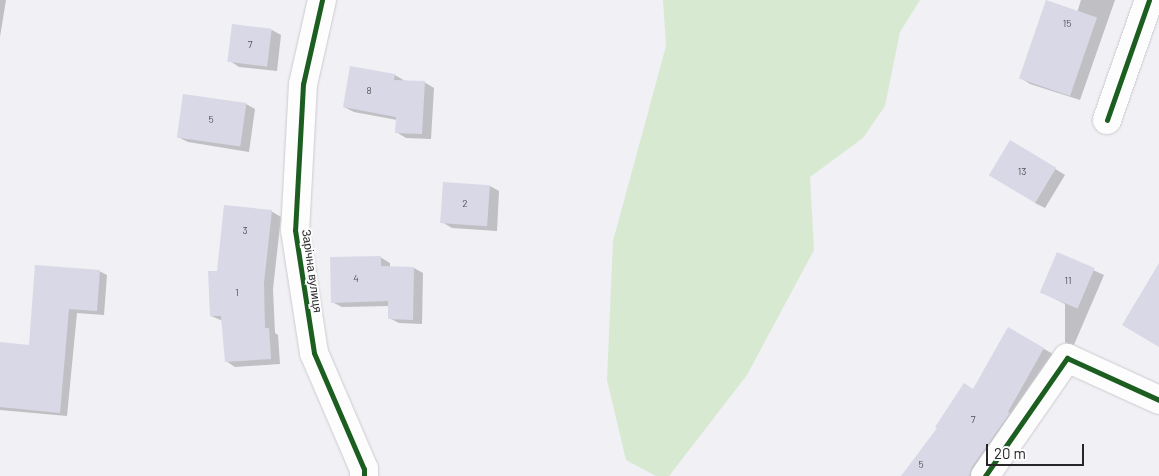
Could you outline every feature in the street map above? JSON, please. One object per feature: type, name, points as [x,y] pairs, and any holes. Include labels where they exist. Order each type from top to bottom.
[{"type":"street","name":"Зарічна вулиця","points":[[322,0],[303,84],[295,230],[314,353],[364,469],[364,476]]},
{"type":"street","points":[[1107,120],[1149,0]]},
{"type":"street","points":[[985,476],[1067,358],[1159,400]]},
{"type":"green space","points":[[663,0],[920,0],[900,32],[885,106],[863,138],[810,177],[814,250],[747,375],[669,476],[656,476],[626,460],[607,380],[613,241],[666,46]]},
{"type":"building","points":[[1046,0],[1097,18],[1070,96],[1019,78]]},
{"type":"building","points":[[232,24],[272,29],[267,67],[227,62]]},
{"type":"building","points":[[350,66],[395,74],[394,80],[425,81],[422,134],[395,133],[396,117],[343,107]]},
{"type":"building","points":[[183,94],[246,103],[240,146],[177,138]]},
{"type":"building","points":[[1010,140],[1056,168],[1035,203],[989,175]]},
{"type":"building","points":[[443,182],[490,185],[487,226],[440,223]]},
{"type":"building","points":[[224,205],[272,210],[264,283],[265,328],[269,328],[271,359],[225,362],[221,316],[210,316],[208,271],[217,271]]},
{"type":"building","points":[[1057,252],[1095,268],[1078,309],[1040,293]]},
{"type":"building","points":[[381,256],[381,266],[414,267],[413,320],[388,319],[388,301],[331,303],[330,257]]},
{"type":"building","points":[[1159,263],[1159,347],[1122,325]]},
{"type":"building","points":[[35,265],[100,270],[97,311],[69,309],[60,413],[0,407],[0,342],[29,345]]},
{"type":"building","points":[[1008,327],[1044,348],[1008,412],[1010,413],[972,467],[969,476],[901,476],[937,428],[935,427],[964,383],[973,389]]},
{"type":"cycle path","points":[[322,0],[303,84],[295,230],[314,353],[364,469],[364,476]]},
{"type":"cycle path","points":[[1107,120],[1149,0]]},
{"type":"cycle path","points":[[985,476],[1067,358],[1159,400]]}]
